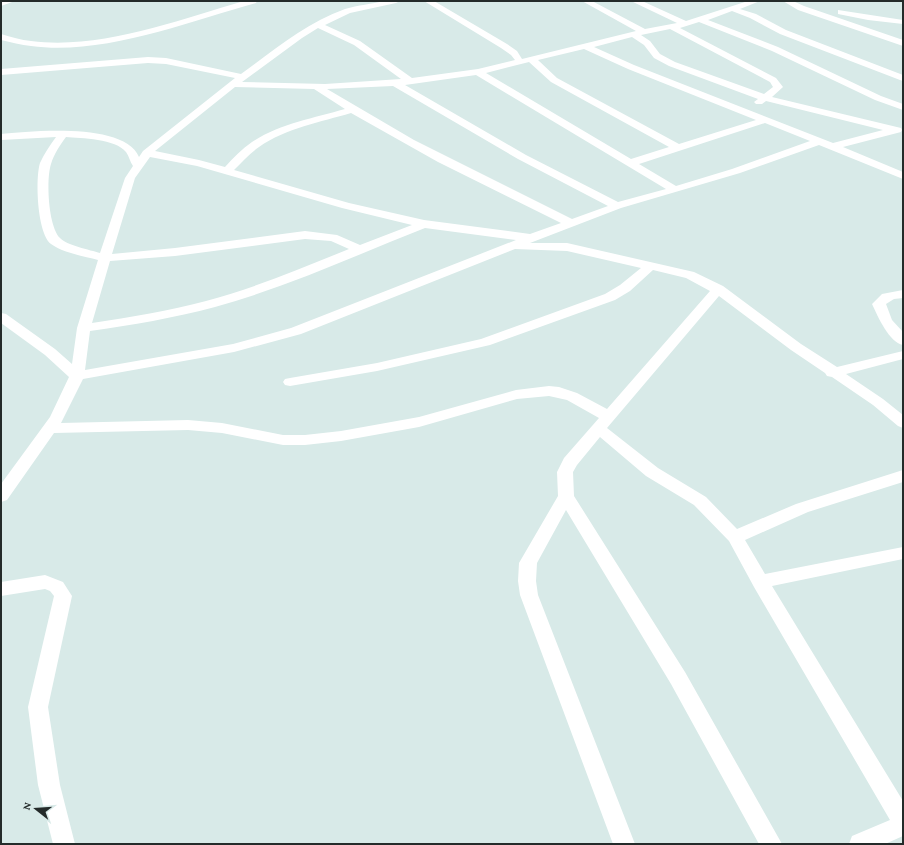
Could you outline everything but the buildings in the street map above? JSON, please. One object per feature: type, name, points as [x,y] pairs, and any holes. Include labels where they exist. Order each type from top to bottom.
[{"type":"street","points":[[1,4],[10,1]]},
{"type":"street","points":[[1,37],[15,42],[33,45],[91,42],[140,33],[253,1]]},
{"type":"street","points":[[1,496],[57,418],[77,376],[84,328],[104,258],[130,178],[137,165],[147,152],[285,45],[318,25],[348,11],[396,1]]},
{"type":"street","points":[[428,1],[504,46],[514,53],[520,62]]},
{"type":"street","points":[[586,1],[644,32]]},
{"type":"street","points":[[635,1],[686,24]]},
{"type":"street","points":[[233,84],[317,87],[411,82],[478,72],[644,32],[686,24],[756,1]]},
{"type":"street","points":[[787,1],[801,8],[903,43]]},
{"type":"street","points":[[791,1],[868,18],[903,22]]},
{"type":"street","points":[[733,9],[753,16],[779,30],[803,40],[903,78]]},
{"type":"street","points":[[701,20],[775,49],[878,98],[903,107]]},
{"type":"street","points":[[318,25],[357,43],[411,82]]},
{"type":"street","points":[[672,27],[773,80],[778,87],[765,98],[745,111]]},
{"type":"street","points":[[634,35],[647,43],[662,60],[765,98],[900,129]]},
{"type":"street","points":[[775,49],[803,40]]},
{"type":"street","points":[[585,46],[632,67],[834,146],[903,176]]},
{"type":"street","points":[[531,59],[554,80],[678,148]]},
{"type":"street","points":[[1,72],[148,60],[166,61],[242,77]]},
{"type":"street","points":[[478,72],[529,105],[675,190]]},
{"type":"street","points":[[395,83],[522,157],[617,206]]},
{"type":"street","points":[[317,87],[352,110],[451,164],[571,223]]},
{"type":"street","points":[[227,171],[248,151],[266,138],[286,130],[352,110]]},
{"type":"street","points":[[631,163],[766,120]]},
{"type":"street","points":[[834,146],[900,129]]},
{"type":"street","points":[[1,137],[63,133],[89,136],[118,142],[131,150],[137,165]]},
{"type":"street","points":[[63,133],[45,164],[43,180],[46,223],[55,241],[104,258],[176,252],[305,235],[333,238],[361,250]]},
{"type":"street","points":[[77,376],[234,348],[296,331],[531,238],[617,206],[736,171],[819,141]]},
{"type":"street","points":[[147,152],[199,163],[346,206],[424,224],[531,238]]},
{"type":"street","points":[[84,328],[162,316],[211,304],[266,287],[424,224]]},
{"type":"street","points":[[512,246],[568,247],[690,274],[718,289],[784,339],[874,399],[903,423]]},
{"type":"street","points":[[290,382],[377,368],[485,342],[528,328],[610,297],[625,288],[651,265]]},
{"type":"street","points":[[718,289],[570,462],[565,472],[566,496],[678,678],[770,844]]},
{"type":"street","points":[[903,294],[888,296],[879,304],[886,321],[903,340]]},
{"type":"street","points":[[1,317],[50,352],[77,376]]},
{"type":"street","points":[[832,372],[903,355]]},
{"type":"street","points":[[50,428],[188,425],[222,428],[283,440],[318,439],[419,422],[516,395],[532,392],[558,392],[573,397],[609,417]]},
{"type":"street","points":[[599,429],[652,472],[700,501],[735,537],[760,582],[903,821]]},
{"type":"street","points":[[735,537],[802,508],[903,476]]},
{"type":"street","points":[[566,496],[528,563],[527,581],[529,595],[624,844]]},
{"type":"street","points":[[760,582],[903,553]]},
{"type":"street","points":[[1,589],[45,582],[60,589],[62,596],[38,707],[49,785],[64,844]]},
{"type":"street","points":[[860,844],[903,825]]}]
